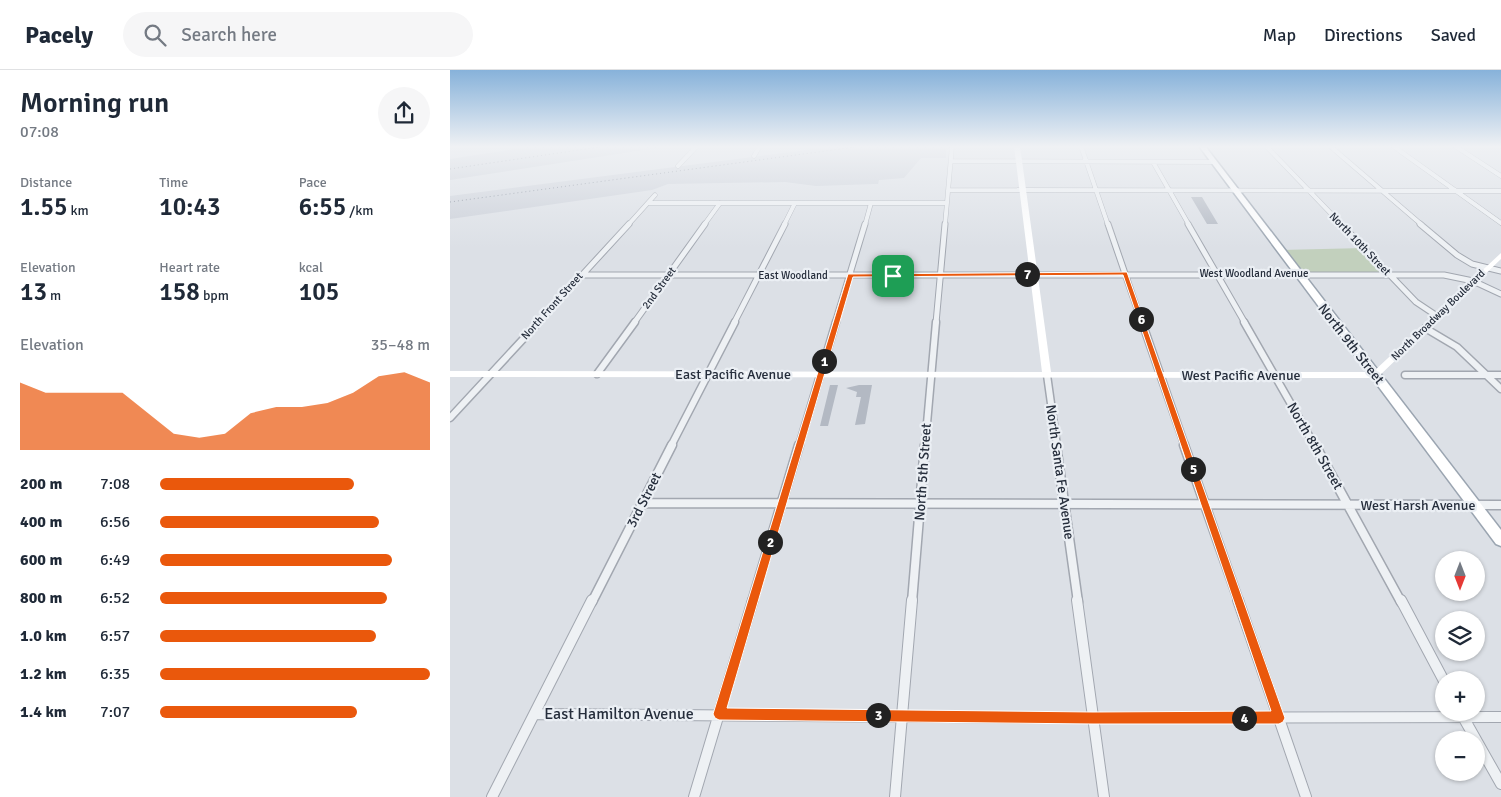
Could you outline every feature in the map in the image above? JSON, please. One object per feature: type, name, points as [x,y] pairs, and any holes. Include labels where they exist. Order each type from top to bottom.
[{"type":"main road","name":"North Santa Fe Avenue","points":[[1022,180],[1047,375]]},
{"type":"main road","name":"North 9th Street","points":[[1228,180],[1501,540]]},
{"type":"main road","name":"North Broadway Boulevard","points":[[1376,375],[1501,255]]},
{"type":"main road","name":"East Pacific Avenue","points":[[450,374],[1047,375]]},
{"type":"main road","name":"West Pacific Avenue","points":[[1047,375],[1376,375]]},
{"type":"street","name":"North 5th Street","points":[[895,797],[921,504],[930,375],[949,180]]},
{"type":"street","points":[[1093,180],[1306,797]]},
{"type":"street","name":"North 8th Street","points":[[1164,180],[1349,505],[1439,671]]},
{"type":"street","name":"North 10th Street","points":[[1298,180],[1416,302],[1437,316]]},
{"type":"street","points":[[1369,180],[1457,255],[1472,264],[1501,271]]},
{"type":"street","points":[[1440,180],[1501,223]]},
{"type":"street","points":[[948,190],[1501,191]]},
{"type":"street","name":"North Front Street","points":[[450,418],[655,195]]},
{"type":"street","points":[[648,202],[947,203]]},
{"type":"street","name":"2nd Street","points":[[597,374],[720,203]]},
{"type":"street","name":"3rd Street","points":[[492,797],[795,203]]},
{"type":"street","points":[[694,797],[871,203]]},
{"type":"street","name":"West Woodland Avenue","points":[[1035,274],[1444,274],[1473,281],[1501,294]]},
{"type":"street","name":"East Woodland","points":[[581,275],[850,276],[1035,274]]},
{"type":"street","points":[[1425,328],[1456,344],[1501,389]]},
{"type":"street","name":"North Santa Fe Avenue","points":[[1047,375],[1104,797]]},
{"type":"street","points":[[1405,375],[1501,375]]},
{"type":"street","name":"West Harsh Avenue","points":[[643,503],[1501,505]]},
{"type":"street","name":"East Hamilton Avenue","points":[[534,714],[1093,718],[1435,715]]},
{"type":"street","name":"East Hamilton Avenue","points":[[1485,716],[1501,717]]},
{"type":"street","points":[[1465,721],[1501,784]]},
{"type":"shaded area","points":[[574,180],[880,180],[878,184],[816,186],[785,182],[668,184],[652,190],[450,219],[450,196]]},
{"type":"green space","points":[[1365,248],[1390,274],[1297,273],[1280,250]]},
{"type":"building","points":[[1191,197],[1202,197],[1218,224],[1207,224]]},
{"type":"building","points":[[830,385],[838,385],[828,426],[820,426]]},
{"type":"building","points":[[872,385],[865,424],[855,425],[861,397],[856,397],[857,392],[846,388]]},
{"type":"railway","points":[[450,202],[612,180]]},
{"type":"route","points":[[1125,273],[1279,718],[719,714],[850,276],[893,276],[1125,273]]}]
